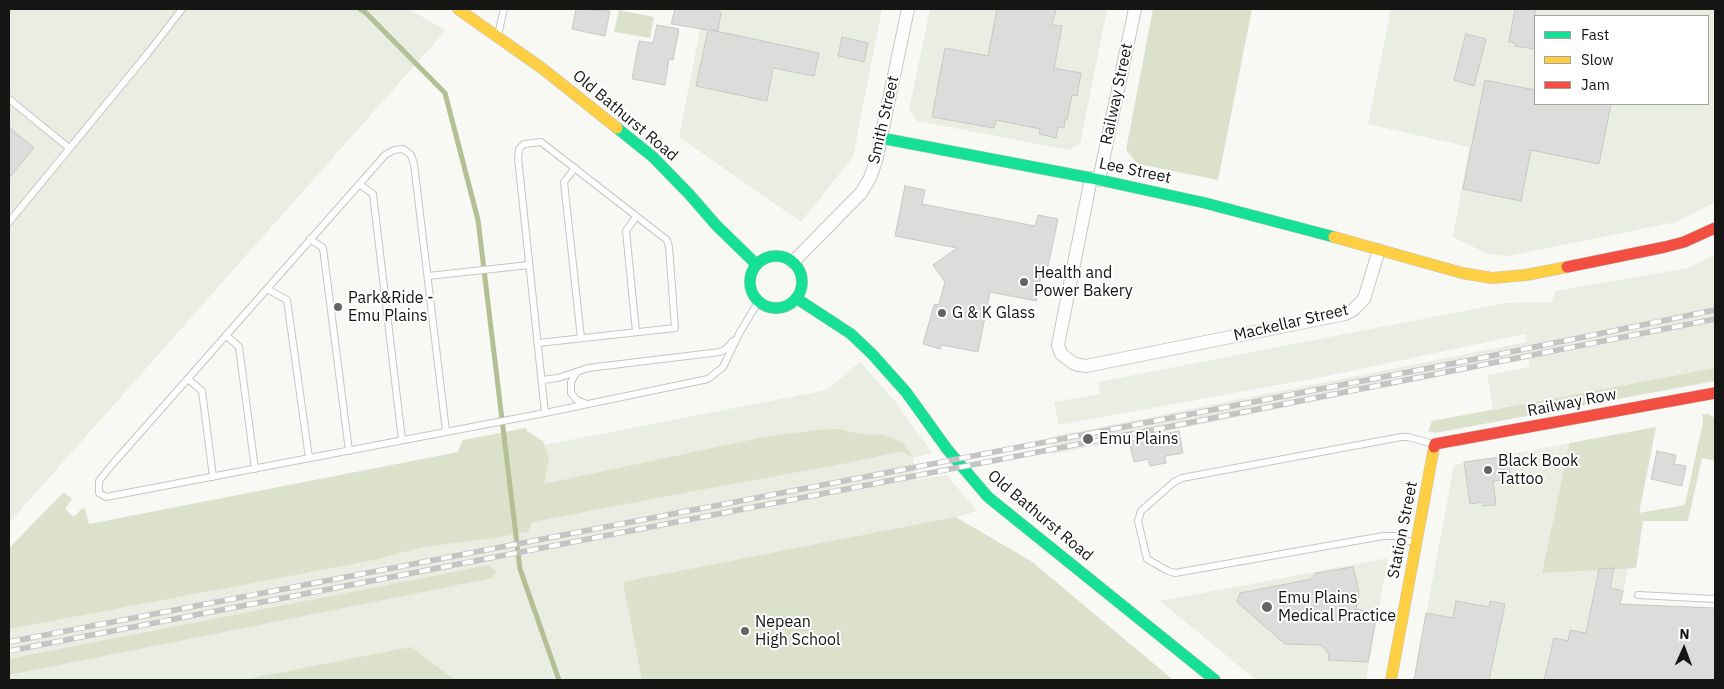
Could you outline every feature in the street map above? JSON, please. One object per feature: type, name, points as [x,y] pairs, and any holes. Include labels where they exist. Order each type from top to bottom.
[{"type":"street","name":"Old Bathurst Road","points":[[458,9],[543,69],[652,158],[756,264]]},
{"type":"street","name":"Smith Street","points":[[793,262],[861,193],[870,178],[881,138],[908,9]]},
{"type":"street","name":"Railway Street","points":[[1095,179],[1135,9]]},
{"type":"street","name":"Lee Street","points":[[881,138],[1095,179],[1240,211],[1379,250]]},
{"type":"street","name":"Mackellar Street","points":[[1095,179],[1058,345],[1061,354],[1078,365],[1086,366],[1345,314],[1354,310],[1364,299],[1379,250]]},
{"type":"street","points":[[1379,250],[1462,273],[1492,278],[1509,277],[1665,247],[1684,242],[1715,228]]},
{"type":"street","points":[[778,256],[793,262],[798,268],[802,283],[796,298],[785,306],[778,308],[771,308],[758,302],[750,288],[750,279],[756,264],[762,260],[778,256]]},
{"type":"street","name":"Old Bathurst Road","points":[[796,298],[851,334],[885,368],[906,392],[947,449],[988,497],[1215,680]]},
{"type":"street","name":"Railway Row","points":[[1435,444],[1715,393]]},
{"type":"street","name":"Station Street","points":[[1391,680],[1435,444]]},
{"type":"lane","points":[[9,222],[182,9]]},
{"type":"lane","points":[[498,36],[504,9]]},
{"type":"lane","points":[[9,99],[69,148]]},
{"type":"lane","points":[[538,343],[675,328],[667,240],[541,142],[524,144],[519,149],[529,265],[545,413]]},
{"type":"lane","points":[[446,431],[414,164],[410,154],[403,149],[394,150],[385,155],[359,184],[110,467],[99,482],[99,493],[106,497],[213,477],[446,431],[523,418],[708,379],[723,367],[739,334],[758,302]]},
{"type":"lane","points":[[574,168],[564,182],[581,338]]},
{"type":"lane","points":[[359,184],[373,194],[402,440]]},
{"type":"lane","points":[[636,217],[626,231],[636,332]]},
{"type":"lane","points":[[310,240],[324,248],[349,451]]},
{"type":"lane","points":[[428,276],[529,265]]},
{"type":"lane","points":[[267,289],[288,300],[309,458]]},
{"type":"lane","points":[[542,380],[558,378],[597,367],[720,352],[726,349],[739,334]]},
{"type":"lane","points":[[226,335],[239,347],[255,469]]},
{"type":"lane","points":[[578,371],[571,382],[571,393],[577,400],[588,404]]},
{"type":"lane","points":[[188,379],[202,390],[213,477]]},
{"type":"lane","points":[[1417,543],[1394,536],[1383,536],[1175,573],[1147,559],[1138,521],[1142,511],[1179,479],[1408,437],[1435,444]]},
{"type":"lane","points":[[1638,595],[1715,599]]},
{"type":"shaded area","points":[[9,9],[408,9],[446,30],[9,523]]},
{"type":"shaded area","points":[[704,9],[882,9],[853,157],[801,222],[679,137]]},
{"type":"shaded area","points":[[930,9],[1107,9],[1080,144],[1069,150],[917,121],[909,110]]},
{"type":"shaded area","points":[[1391,9],[1715,9],[1715,202],[1676,222],[1508,256],[1488,254],[1453,237],[1469,147],[1368,124]]},
{"type":"shaded area","points":[[1715,254],[1715,368],[1493,409],[1487,375],[1530,367],[1528,359],[1053,454],[1050,437],[1527,342],[1525,334],[1327,376],[1059,425],[1054,402],[1100,394],[1098,382],[1505,303],[1552,302],[1555,291],[1688,268]]},
{"type":"shaded area","points":[[860,362],[894,400],[932,453],[913,458],[917,480],[947,475],[977,511],[956,517],[1031,561],[1173,680],[9,680],[9,549],[827,390]]},
{"type":"shaded area","points":[[1656,427],[1621,604],[1715,608],[1715,680],[1414,680],[1454,465]]},
{"type":"shaded area","points":[[1388,558],[1366,680],[1256,680],[1160,601]]},
{"type":"green space","points":[[1153,9],[1252,9],[1218,180],[1138,164],[1126,150]]},
{"type":"green space","points":[[619,10],[654,17],[650,38],[614,32]]},
{"type":"green space","points":[[1715,368],[1715,381],[1435,433],[1428,431],[1432,421]]},
{"type":"green space","points":[[1702,414],[1708,414],[1715,418],[1715,461],[1702,458],[1688,521],[1643,521],[1636,568],[1542,573],[1570,443],[1656,427],[1639,513],[1685,505],[1703,422]]},
{"type":"green space","points":[[526,428],[527,431],[543,441],[549,459],[544,484],[764,437],[817,430],[839,429],[860,434],[884,435],[902,442],[913,458],[902,451],[532,522],[528,532],[423,547],[374,560],[9,629],[9,548],[64,492],[72,499],[65,509],[74,517],[82,508],[85,509],[89,524],[458,452],[463,440]]},
{"type":"green space","name":"Nepean High School","points":[[955,517],[1031,561],[1173,680],[642,680],[623,582]]},
{"type":"green space","points":[[489,565],[496,572],[492,578],[9,675],[9,659]]},
{"type":"green space","points":[[411,647],[455,680],[242,680]]},
{"type":"building","points":[[576,9],[610,11],[605,36],[572,29]]},
{"type":"building","points":[[675,9],[719,9],[718,12],[721,13],[718,31],[711,30],[819,53],[814,76],[773,68],[767,101],[696,86],[708,30],[671,24]]},
{"type":"building","points":[[997,9],[1056,9],[1052,25],[1062,26],[1054,68],[1081,73],[1077,96],[1072,95],[1067,120],[1065,120],[1064,128],[1058,127],[1056,138],[1039,134],[1040,129],[996,120],[994,128],[932,117],[945,48],[988,56]]},
{"type":"building","points":[[1515,9],[1535,9],[1534,49],[1515,46],[1515,43],[1509,42]]},
{"type":"building","points":[[657,25],[679,29],[673,60],[669,59],[665,85],[632,79],[639,41],[653,43]]},
{"type":"building","points":[[1466,34],[1486,39],[1474,86],[1454,80]]},
{"type":"building","points":[[842,37],[868,43],[864,62],[838,56]]},
{"type":"building","points":[[1485,80],[1534,90],[1534,105],[1611,105],[1599,164],[1531,150],[1521,201],[1463,189]]},
{"type":"building","points":[[9,127],[34,148],[9,178]]},
{"type":"building","points":[[905,186],[925,190],[922,204],[1035,226],[1038,215],[1058,219],[1048,266],[1043,265],[1036,301],[990,292],[978,352],[941,345],[940,349],[923,344],[934,305],[939,304],[945,282],[933,265],[957,248],[895,236]]},
{"type":"building","points":[[1179,431],[1183,453],[1165,456],[1166,463],[1150,466],[1148,459],[1134,462],[1129,441]]},
{"type":"building","points":[[1657,451],[1676,455],[1674,464],[1686,466],[1682,486],[1651,479]]},
{"type":"building","points":[[1508,456],[1511,479],[1493,481],[1496,505],[1483,506],[1483,502],[1470,504],[1464,462]]},
{"type":"building","points":[[1353,567],[1359,592],[1356,609],[1377,613],[1368,662],[1328,660],[1329,654],[1321,645],[1285,644],[1237,602],[1240,593],[1312,579],[1316,573]]},
{"type":"building","points":[[1614,568],[1610,588],[1623,591],[1620,604],[1715,608],[1715,680],[1544,680],[1554,638],[1568,641],[1570,630],[1586,633],[1599,569]]},
{"type":"building","points":[[1456,601],[1489,607],[1490,601],[1505,604],[1489,680],[1414,680],[1426,613],[1453,618]]},
{"type":"waterway","points":[[360,9],[445,93],[478,220],[520,569],[559,680]]},
{"type":"railway","points":[[9,642],[1481,358],[1715,310]]},
{"type":"railway","points":[[9,651],[1715,319]]},
{"type":"traffic: fast","points":[[617,128],[653,157],[716,225],[756,264]]},
{"type":"traffic: fast","points":[[881,138],[1091,178],[1205,203],[1334,237]]},
{"type":"traffic: fast","points":[[776,256],[790,260],[798,268],[802,282],[798,296],[790,304],[776,308],[762,304],[754,296],[750,282],[754,268],[762,260],[776,256]]},
{"type":"traffic: fast","points":[[796,298],[851,334],[872,354],[906,392],[947,449],[988,497],[1215,680]]},
{"type":"traffic: slow","points":[[458,9],[543,69],[617,128]]},
{"type":"traffic: slow","points":[[1334,237],[1462,273],[1492,278],[1526,275],[1567,267]]},
{"type":"traffic: slow","points":[[1391,680],[1434,447]]},
{"type":"traffic: jam","points":[[1567,267],[1684,242],[1715,228]]},
{"type":"traffic: jam","points":[[1434,447],[1435,444],[1715,393]]},
{"type":"place","name":"Health and Power Bakery","points":[[1024,282]]},
{"type":"place","name":"Park&Ride - Emu Plains","points":[[338,307]]},
{"type":"place","name":"G & K Glass","points":[[942,313]]},
{"type":"place","name":"Emu Plains","points":[[1088,439]]},
{"type":"place","name":"Black Book Tattoo","points":[[1488,470]]},
{"type":"place","name":"Emu Plains Medical Practice","points":[[1267,607]]},
{"type":"place","name":"Nepean High School","points":[[745,631]]}]
